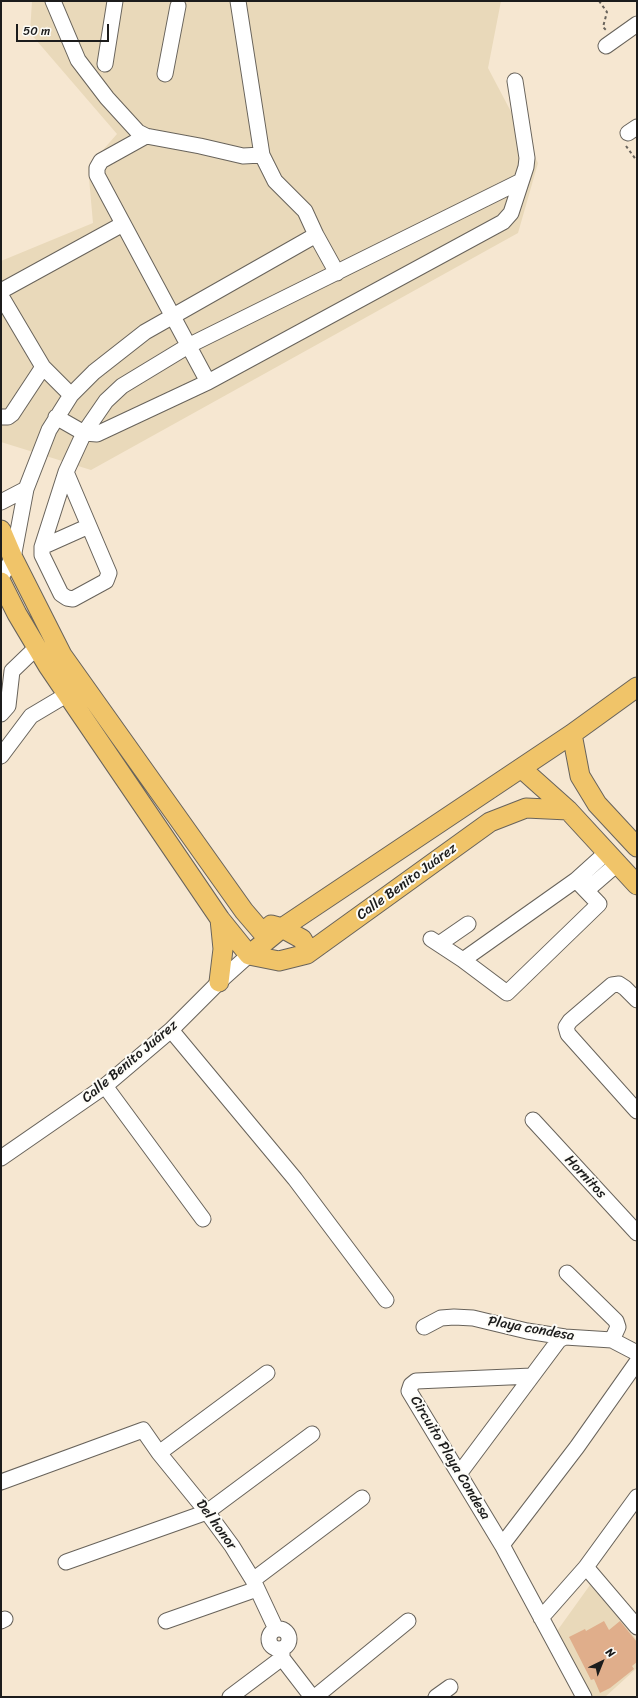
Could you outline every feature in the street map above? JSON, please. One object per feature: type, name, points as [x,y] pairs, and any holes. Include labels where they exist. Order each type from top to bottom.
[{"type":"main road","points":[[1,530],[55,660],[70,686],[91,729],[220,919],[250,955]]},
{"type":"main road","points":[[1,582],[37,647],[55,660]]},
{"type":"main road","points":[[70,686],[109,720],[244,911],[275,934],[302,940],[306,946],[307,954]]},
{"type":"main road","name":"Calle Benito Juárez","points":[[250,955],[275,934],[572,734],[637,687]]},
{"type":"main road","points":[[91,729],[109,720]]},
{"type":"main road","points":[[572,734],[580,776],[597,804],[637,847]]},
{"type":"main road","points":[[521,768],[568,810],[625,870]]},
{"type":"main road","name":"Calle Benito Juárez","points":[[250,955],[278,961],[307,954],[490,822],[526,808],[568,810]]},
{"type":"main road","points":[[219,982],[224,949],[220,919]]},
{"type":"street","points":[[53,1],[78,60],[107,98],[138,132],[146,136],[243,156],[262,155]]},
{"type":"street","points":[[105,64],[115,1]]},
{"type":"street","points":[[238,1],[262,155],[276,181],[305,211],[316,235],[337,272]]},
{"type":"street","points":[[165,74],[178,6]]},
{"type":"street","points":[[611,43],[637,24]]},
{"type":"street","points":[[56,416],[84,433],[97,434],[208,382],[503,222],[511,213],[526,167],[527,158],[515,81]]},
{"type":"street","points":[[146,136],[101,161],[97,168],[97,175],[208,382]]},
{"type":"street","points":[[66,472],[109,573],[106,581],[73,599],[67,598],[62,594],[42,555],[42,547],[66,472],[84,433],[106,401],[122,386],[188,346],[521,181]]},
{"type":"street","points":[[1,291],[123,224]]},
{"type":"street","points":[[1,577],[13,558],[26,489],[49,430],[56,416],[72,395],[94,372],[146,332],[316,235]]},
{"type":"street","points":[[1,296],[43,367],[72,395]]},
{"type":"street","points":[[1,417],[8,417],[12,414],[43,367]]},
{"type":"street","points":[[1,502],[26,489]]},
{"type":"street","points":[[42,547],[89,526]]},
{"type":"street","points":[[1,714],[8,706],[12,671],[37,647]]},
{"type":"street","points":[[1,756],[31,716],[70,686]]},
{"type":"street","points":[[463,960],[576,880],[625,870]]},
{"type":"street","points":[[587,890],[625,870]]},
{"type":"street","points":[[468,924],[435,942],[463,960],[507,993],[600,904],[576,880]]},
{"type":"street","name":"Calle Benito Juárez","points":[[1,1158],[106,1086],[170,1030],[219,982],[250,955]]},
{"type":"street","points":[[637,1000],[619,984],[612,985],[570,1021],[566,1027],[568,1034],[637,1111]]},
{"type":"street","points":[[170,1030],[295,1180],[386,1300]]},
{"type":"street","points":[[106,1086],[203,1219]]},
{"type":"street","name":"Hornitos","points":[[533,1120],[637,1233]]},
{"type":"street","points":[[567,1273],[616,1322],[618,1327],[612,1340]]},
{"type":"street","name":"Playa condesa","points":[[424,1327],[441,1318],[454,1316],[473,1318],[527,1331],[565,1337],[612,1340],[637,1353]]},
{"type":"street","points":[[459,1474],[559,1340],[565,1337]]},
{"type":"street","points":[[502,1545],[577,1448],[637,1362]]},
{"type":"street","points":[[159,1453],[267,1373]]},
{"type":"street","name":"Circuito Playa Condesa","points":[[532,1376],[416,1381],[411,1385],[409,1391],[502,1545],[584,1697]]},
{"type":"street","name":"Del honor","points":[[1,1482],[143,1430],[159,1453],[207,1512],[232,1546],[255,1585],[276,1629],[282,1629],[287,1633],[289,1640],[282,1654]]},
{"type":"street","points":[[66,1562],[207,1512],[312,1434]]},
{"type":"street","points":[[541,1618],[586,1567],[637,1497]]},
{"type":"street","points":[[166,1621],[255,1585],[362,1498]]},
{"type":"street","points":[[586,1567],[637,1627]]},
{"type":"street","points":[[230,1697],[282,1654],[313,1697],[408,1621]]},
{"type":"street","points":[[436,1697],[450,1687]]},
{"type":"path","points":[[599,1],[607,12],[603,27],[611,43]]},
{"type":"shaded area","points":[[32,1],[501,1],[488,68],[538,163],[518,233],[91,470],[1,442],[1,261],[93,223],[88,167],[117,134],[30,33]]},
{"type":"shaded area","points":[[590,1585],[637,1640],[637,1668],[605,1697],[591,1697],[557,1631]]},
{"type":"building","points":[[604,1621],[609,1630],[620,1621],[637,1642],[637,1662],[632,1666],[634,1669],[610,1688],[600,1693],[594,1679],[591,1680],[569,1637],[585,1629],[586,1631]]}]
